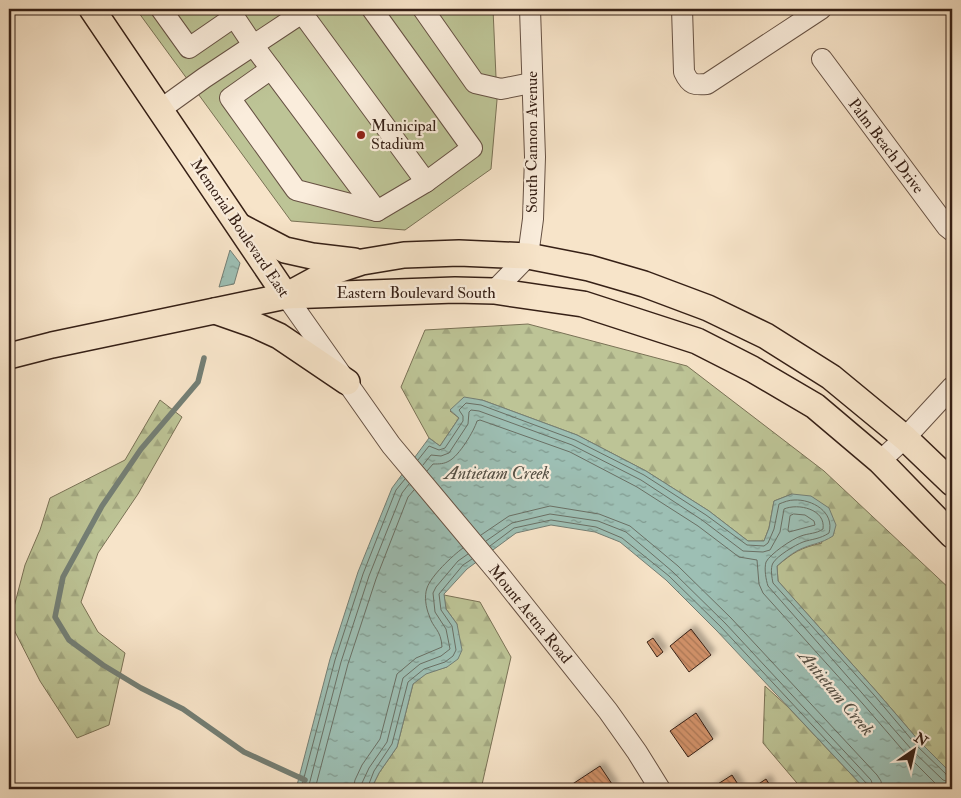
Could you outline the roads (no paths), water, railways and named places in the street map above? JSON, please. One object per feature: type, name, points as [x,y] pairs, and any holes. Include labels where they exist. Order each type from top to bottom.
[{"type":"main road","name":"Memorial Boulevard East","points":[[92,9],[286,296]]},
{"type":"main road","points":[[238,226],[285,250],[312,256],[362,262]]},
{"type":"main road","name":"Eastern Boulevard South","points":[[286,296],[326,274],[362,262],[404,255],[528,256],[590,268],[644,284],[708,308],[766,336],[831,377],[905,438],[952,483]]},
{"type":"main road","name":"Eastern Boulevard South","points":[[9,356],[52,345],[286,296],[403,291],[494,291],[583,304],[697,341],[752,369],[815,406],[880,461],[952,534]]},
{"type":"main road","points":[[215,311],[255,325],[279,336],[347,382]]},
{"type":"street","points":[[161,9],[188,48],[231,13],[377,211]]},
{"type":"street","points":[[271,69],[230,98],[296,190],[377,211],[426,182],[472,148],[372,9]]},
{"type":"street","points":[[422,9],[474,83],[501,89],[532,83]]},
{"type":"street","name":"South Cannon Avenue","points":[[528,256],[533,219],[535,157],[530,9]]},
{"type":"street","points":[[682,9],[684,72],[688,80],[695,85],[707,84],[821,9]]},
{"type":"street","points":[[161,109],[253,45],[294,13],[426,182]]},
{"type":"street","name":"Palm Beach Drive","points":[[822,59],[947,228],[952,231]]},
{"type":"street","points":[[494,291],[528,256]]},
{"type":"street","name":"Memorial Boulevard East","points":[[286,296],[391,445]]},
{"type":"street","points":[[880,461],[905,438],[952,387]]},
{"type":"street","name":"Mount Aetna Road","points":[[391,445],[499,574],[608,711],[660,789]]},
{"type":"water","points":[[230,250],[240,263],[234,284],[219,287]]},
{"type":"water","name":"Antietam Creek","points":[[464,397],[482,400],[577,435],[646,471],[709,511],[748,541],[764,541],[769,528],[774,501],[792,494],[811,496],[829,508],[836,525],[833,536],[799,550],[783,561],[777,566],[778,581],[920,742],[952,774],[952,789],[865,789],[717,631],[666,580],[620,542],[595,532],[551,525],[516,533],[467,569],[444,594],[446,609],[457,624],[462,650],[458,659],[447,667],[426,674],[413,684],[397,747],[379,773],[371,789],[296,789],[330,659],[358,572],[392,488],[429,438],[440,446],[459,418],[450,410]]},
{"type":"waterway","points":[[204,358],[198,382],[141,449],[102,506],[63,577],[55,617],[69,640],[103,665],[141,688],[183,709],[244,752],[305,780]]},
{"type":"place","name":"Municipal Stadium","points":[[361,135]]}]
